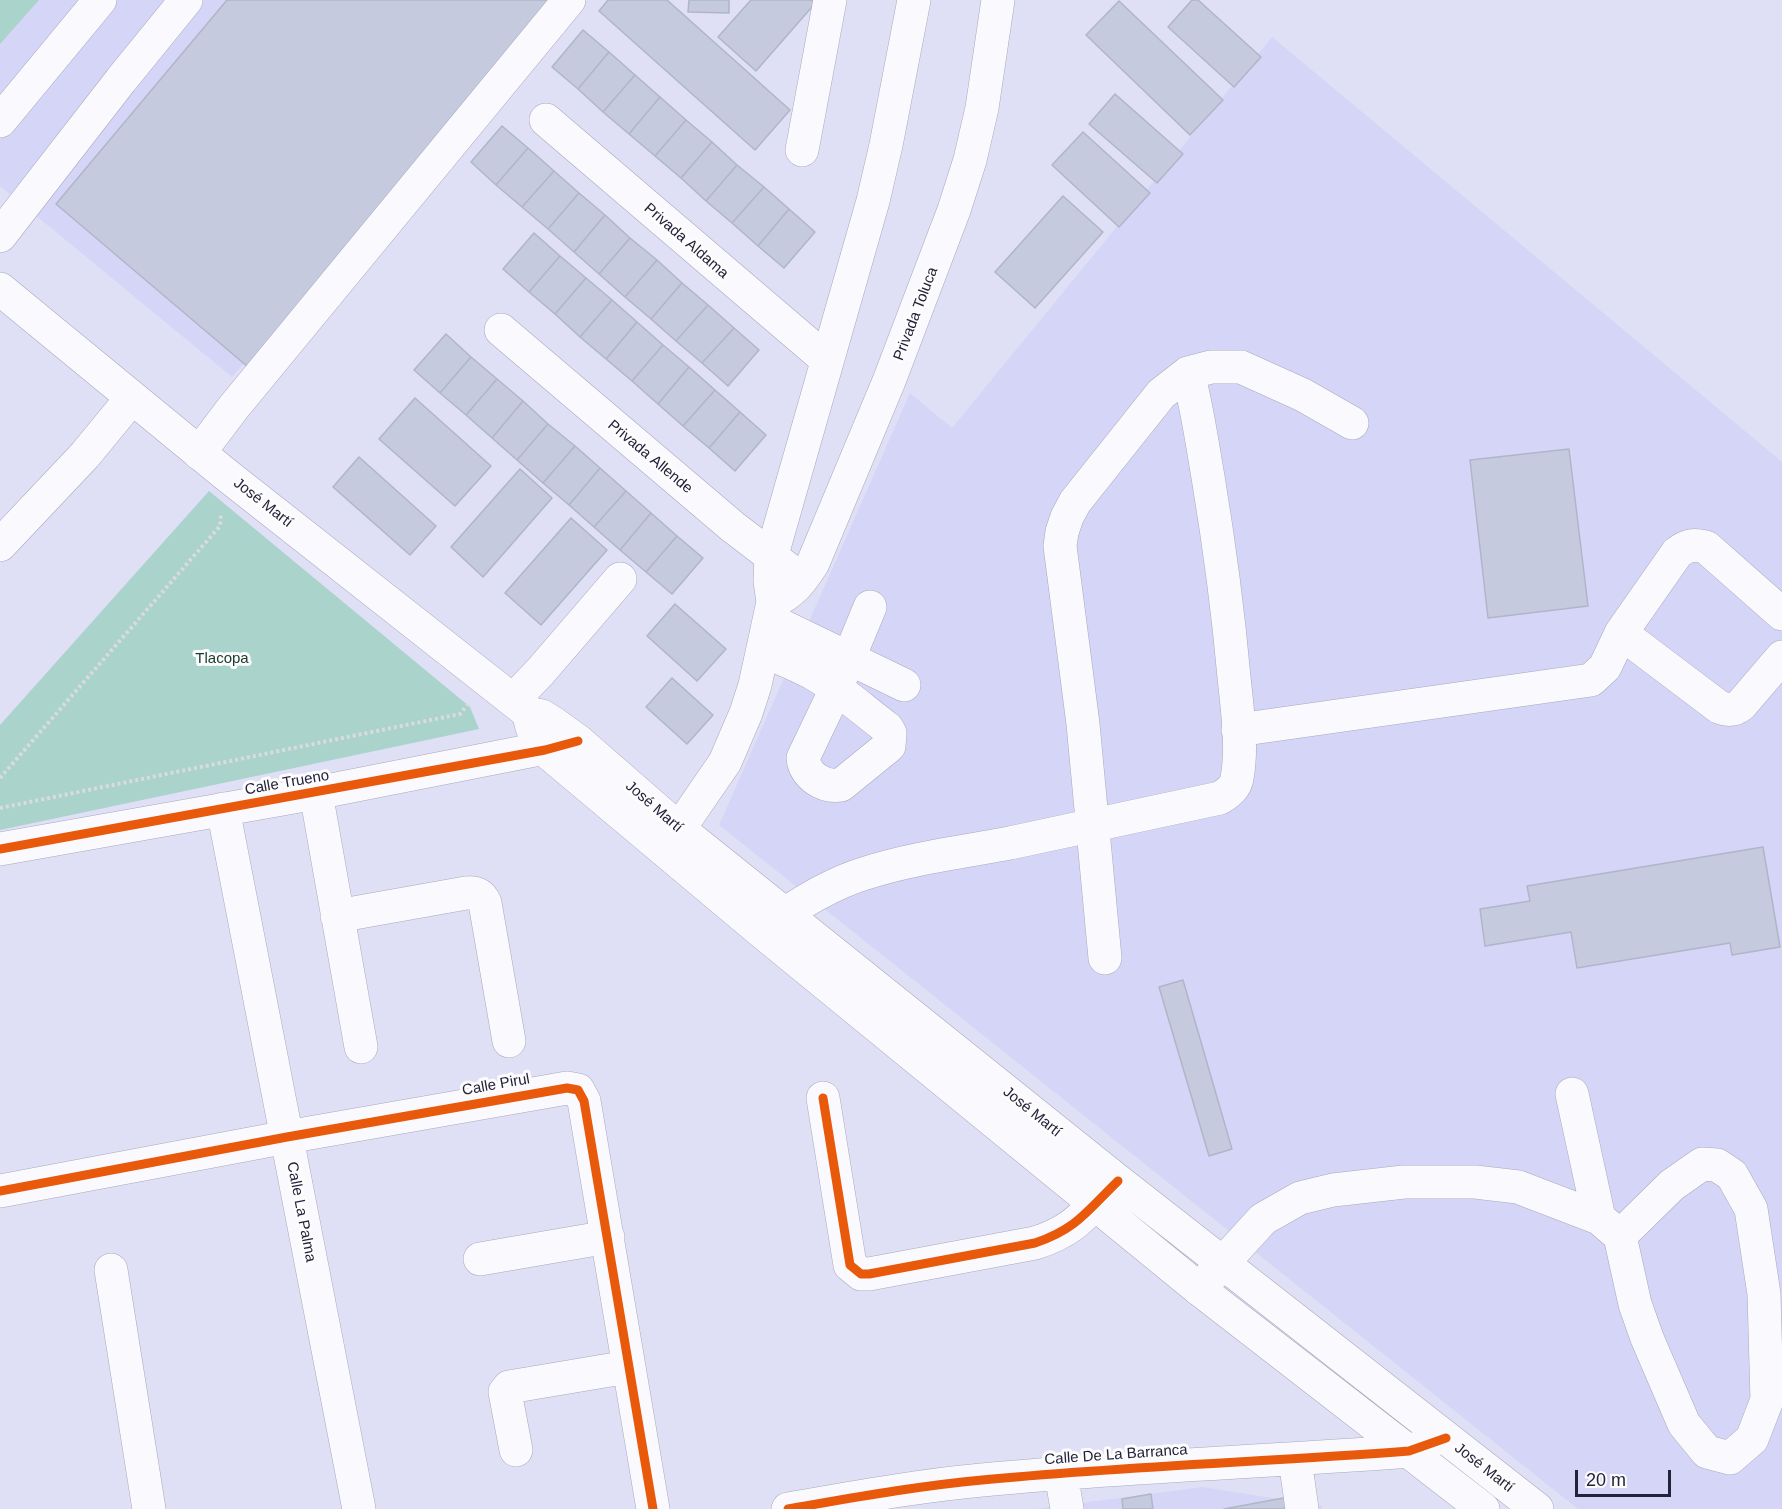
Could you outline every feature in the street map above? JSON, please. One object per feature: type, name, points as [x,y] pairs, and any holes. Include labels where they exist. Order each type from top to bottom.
[{"type":"street","points":[[0,121],[100,0]]},
{"type":"street","points":[[0,236],[186,0]]},
{"type":"street","points":[[211,463],[233,408],[569,0]]},
{"type":"street","points":[[802,150],[830,0]]},
{"type":"street","points":[[680,829],[724,762],[736,739],[755,685],[769,624],[771,558],[860,250],[886,145],[914,0]]},
{"type":"street","name":"Privada Toluca","points":[[769,624],[784,597],[803,580],[828,530],[935,266],[970,160],[982,108],[998,0]]},
{"type":"street","name":"Privada Aldama","points":[[546,120],[827,360]]},
{"type":"street","name":"José Martí","points":[[0,289],[131,399],[487,680],[521,706],[542,716],[578,741],[680,829],[773,922],[1094,1204],[1199,1289],[1483,1509]]},
{"type":"street","name":"Privada Allende","points":[[501,330],[771,558],[803,580]]},
{"type":"street","points":[[1105,958],[1083,723],[1062,562],[1062,532],[1067,517],[1075,502],[1161,394],[1188,373],[1211,367],[1241,367],[1303,395],[1352,423]]},
{"type":"street","points":[[773,922],[839,883],[864,873],[1220,798],[1230,792],[1237,780],[1238,730],[1229,622],[1219,542],[1195,398],[1188,373]]},
{"type":"street","points":[[0,544],[85,455],[131,399]]},
{"type":"street","points":[[1238,730],[1592,680],[1605,667],[1621,633],[1677,553],[1686,546],[1706,547],[1782,614]]},
{"type":"street","points":[[521,706],[540,672],[620,579]]},
{"type":"street","points":[[769,624],[797,665],[836,689],[870,607]]},
{"type":"street","points":[[769,624],[849,657],[904,684]]},
{"type":"street","points":[[1621,633],[1719,707],[1728,710],[1741,705],[1782,657]]},
{"type":"street","name":"José Martí","points":[[521,706],[537,740],[545,750],[1118,1180],[1537,1509]]},
{"type":"street","name":"Calle Trueno","points":[[0,849],[316,793],[545,750],[578,741]]},
{"type":"street","points":[[316,793],[361,1047]]},
{"type":"street","name":"Calle La Palma","points":[[223,809],[359,1509]]},
{"type":"street","points":[[337,916],[466,893],[474,893],[482,897],[485,903],[509,1041]]},
{"type":"street","name":"Calle Pirul","points":[[0,1191],[287,1137],[573,1089],[582,1094],[584,1101],[653,1509]]},
{"type":"street","points":[[1572,1094],[1610,1227],[1635,1304],[1684,1424],[1707,1452],[1730,1458],[1752,1439],[1767,1400],[1764,1294],[1751,1209],[1732,1175],[1717,1165],[1702,1164],[1610,1227]]},
{"type":"street","points":[[823,1098],[850,1265],[861,1274],[1035,1243],[1062,1233],[1075,1225],[1118,1180]]},
{"type":"street","points":[[1199,1289],[1263,1219],[1300,1198],[1333,1190],[1404,1182],[1474,1182],[1518,1187],[1610,1227]]},
{"type":"street","points":[[480,1258],[608,1237]]},
{"type":"street","points":[[111,1270],[149,1509]]},
{"type":"street","points":[[516,1450],[505,1392],[509,1387],[628,1367]]},
{"type":"street","name":"Calle De La Barranca","points":[[788,1509],[831,1505],[925,1486],[1061,1473],[1409,1451],[1446,1438]]},
{"type":"street","points":[[1294,1459],[1302,1509]]},
{"type":"street","points":[[1061,1473],[1067,1509]]},
{"type":"path","points":[[0,778],[220,526],[211,463]]},
{"type":"path","points":[[0,808],[460,714],[487,680]]},
{"type":"shaded area","points":[[0,0],[561,0],[232,377],[0,186]]},
{"type":"shaded area","points":[[1272,37],[1782,462],[1782,1509],[1578,1509],[719,825],[910,393],[952,428]]},
{"type":"shaded area","points":[[1203,1487],[1322,1506],[1322,1509],[1036,1509]]},
{"type":"green space","points":[[0,0],[39,0],[0,44]]},
{"type":"green space","name":"Tlacopa","points":[[209,491],[470,707],[479,729],[0,830],[0,725]]},
{"type":"building","points":[[227,0],[556,0],[248,367],[56,204]]},
{"type":"building","points":[[608,0],[667,0],[790,110],[755,150],[599,11]]},
{"type":"building","points":[[689,0],[729,0],[729,13],[688,12]]},
{"type":"building","points":[[751,0],[818,0],[756,71],[718,37]]},
{"type":"building","points":[[1192,0],[1198,0],[1261,57],[1234,87],[1168,27]]},
{"type":"building","points":[[1119,1],[1223,100],[1190,135],[1086,35]]},
{"type":"building","points":[[583,30],[609,52],[578,89],[552,67]]},
{"type":"building","points":[[609,52],[635,75],[603,112],[578,89]]},
{"type":"building","points":[[635,75],[660,97],[629,134],[603,112]]},
{"type":"building","points":[[1115,94],[1183,154],[1157,183],[1089,124]]},
{"type":"building","points":[[660,97],[686,120],[655,156],[629,134]]},
{"type":"building","points":[[686,120],[712,142],[681,178],[655,156]]},
{"type":"building","points":[[502,126],[528,148],[496,185],[471,162]]},
{"type":"building","points":[[1083,132],[1150,193],[1119,227],[1052,165]]},
{"type":"building","points":[[712,142],[737,165],[706,201],[681,178]]},
{"type":"building","points":[[528,148],[554,171],[522,207],[496,185]]},
{"type":"building","points":[[737,165],[764,187],[732,223],[706,201]]},
{"type":"building","points":[[554,171],[579,193],[548,229],[522,207]]},
{"type":"building","points":[[764,187],[789,209],[758,246],[732,223]]},
{"type":"building","points":[[579,193],[605,215],[574,252],[548,229]]},
{"type":"building","points":[[1063,196],[1103,232],[1035,308],[995,272]]},
{"type":"building","points":[[789,209],[815,232],[784,268],[758,246]]},
{"type":"building","points":[[605,215],[630,238],[599,274],[574,252]]},
{"type":"building","points":[[534,233],[560,256],[529,292],[503,269]]},
{"type":"building","points":[[630,238],[657,260],[625,297],[599,274]]},
{"type":"building","points":[[560,256],[586,278],[555,314],[529,292]]},
{"type":"building","points":[[657,260],[682,283],[651,319],[625,297]]},
{"type":"building","points":[[586,278],[612,300],[580,337],[555,314]]},
{"type":"building","points":[[682,283],[708,305],[676,341],[651,319]]},
{"type":"building","points":[[612,300],[637,322],[606,359],[580,337]]},
{"type":"building","points":[[708,305],[734,328],[702,363],[676,341]]},
{"type":"building","points":[[637,322],[663,345],[632,381],[606,359]]},
{"type":"building","points":[[734,328],[759,350],[728,386],[702,363]]},
{"type":"building","points":[[446,334],[471,357],[440,393],[414,370]]},
{"type":"building","points":[[663,345],[689,367],[658,404],[632,381]]},
{"type":"building","points":[[471,357],[497,379],[466,415],[440,393]]},
{"type":"building","points":[[689,367],[715,390],[683,426],[658,404]]},
{"type":"building","points":[[497,379],[523,401],[492,438],[466,415]]},
{"type":"building","points":[[715,390],[740,412],[709,448],[683,426]]},
{"type":"building","points":[[415,398],[491,466],[455,506],[379,439]]},
{"type":"building","points":[[523,401],[548,424],[517,460],[492,438]]},
{"type":"building","points":[[740,412],[766,435],[735,471],[709,448]]},
{"type":"building","points":[[548,424],[575,446],[543,483],[517,460]]},
{"type":"building","points":[[575,446],[600,468],[569,505],[543,483]]},
{"type":"building","points":[[1569,449],[1588,606],[1488,618],[1470,460]]},
{"type":"building","points":[[359,457],[436,526],[410,555],[333,487]]},
{"type":"building","points":[[600,468],[626,491],[594,527],[569,505]]},
{"type":"building","points":[[520,469],[552,498],[483,577],[451,547]]},
{"type":"building","points":[[626,491],[651,513],[620,550],[594,527]]},
{"type":"building","points":[[651,513],[677,536],[646,572],[620,550]]},
{"type":"building","points":[[571,518],[607,550],[541,625],[505,593]]},
{"type":"building","points":[[677,536],[703,558],[672,594],[646,572]]},
{"type":"building","points":[[675,604],[726,649],[697,681],[647,636]]},
{"type":"building","points":[[672,678],[713,715],[687,744],[646,707]]},
{"type":"building","points":[[1763,847],[1780,947],[1732,955],[1730,943],[1577,968],[1571,932],[1485,946],[1480,909],[1530,901],[1527,886]]},
{"type":"building","points":[[1183,980],[1232,1149],[1209,1156],[1159,987]]},
{"type":"building","points":[[1151,1494],[1153,1509],[1123,1509],[1122,1499]]},
{"type":"building","points":[[1294,1496],[1296,1509],[1224,1509]]},
{"type":"cycle path","points":[[0,849],[545,750],[578,741]]},
{"type":"cycle path","points":[[0,1191],[287,1137],[567,1088],[578,1090],[584,1101],[653,1509]]},
{"type":"cycle path","points":[[823,1098],[850,1265],[861,1274],[1035,1243],[1049,1238],[1072,1225],[1118,1181]]},
{"type":"cycle path","points":[[788,1509],[909,1489],[982,1480],[1409,1451],[1446,1438]]}]
